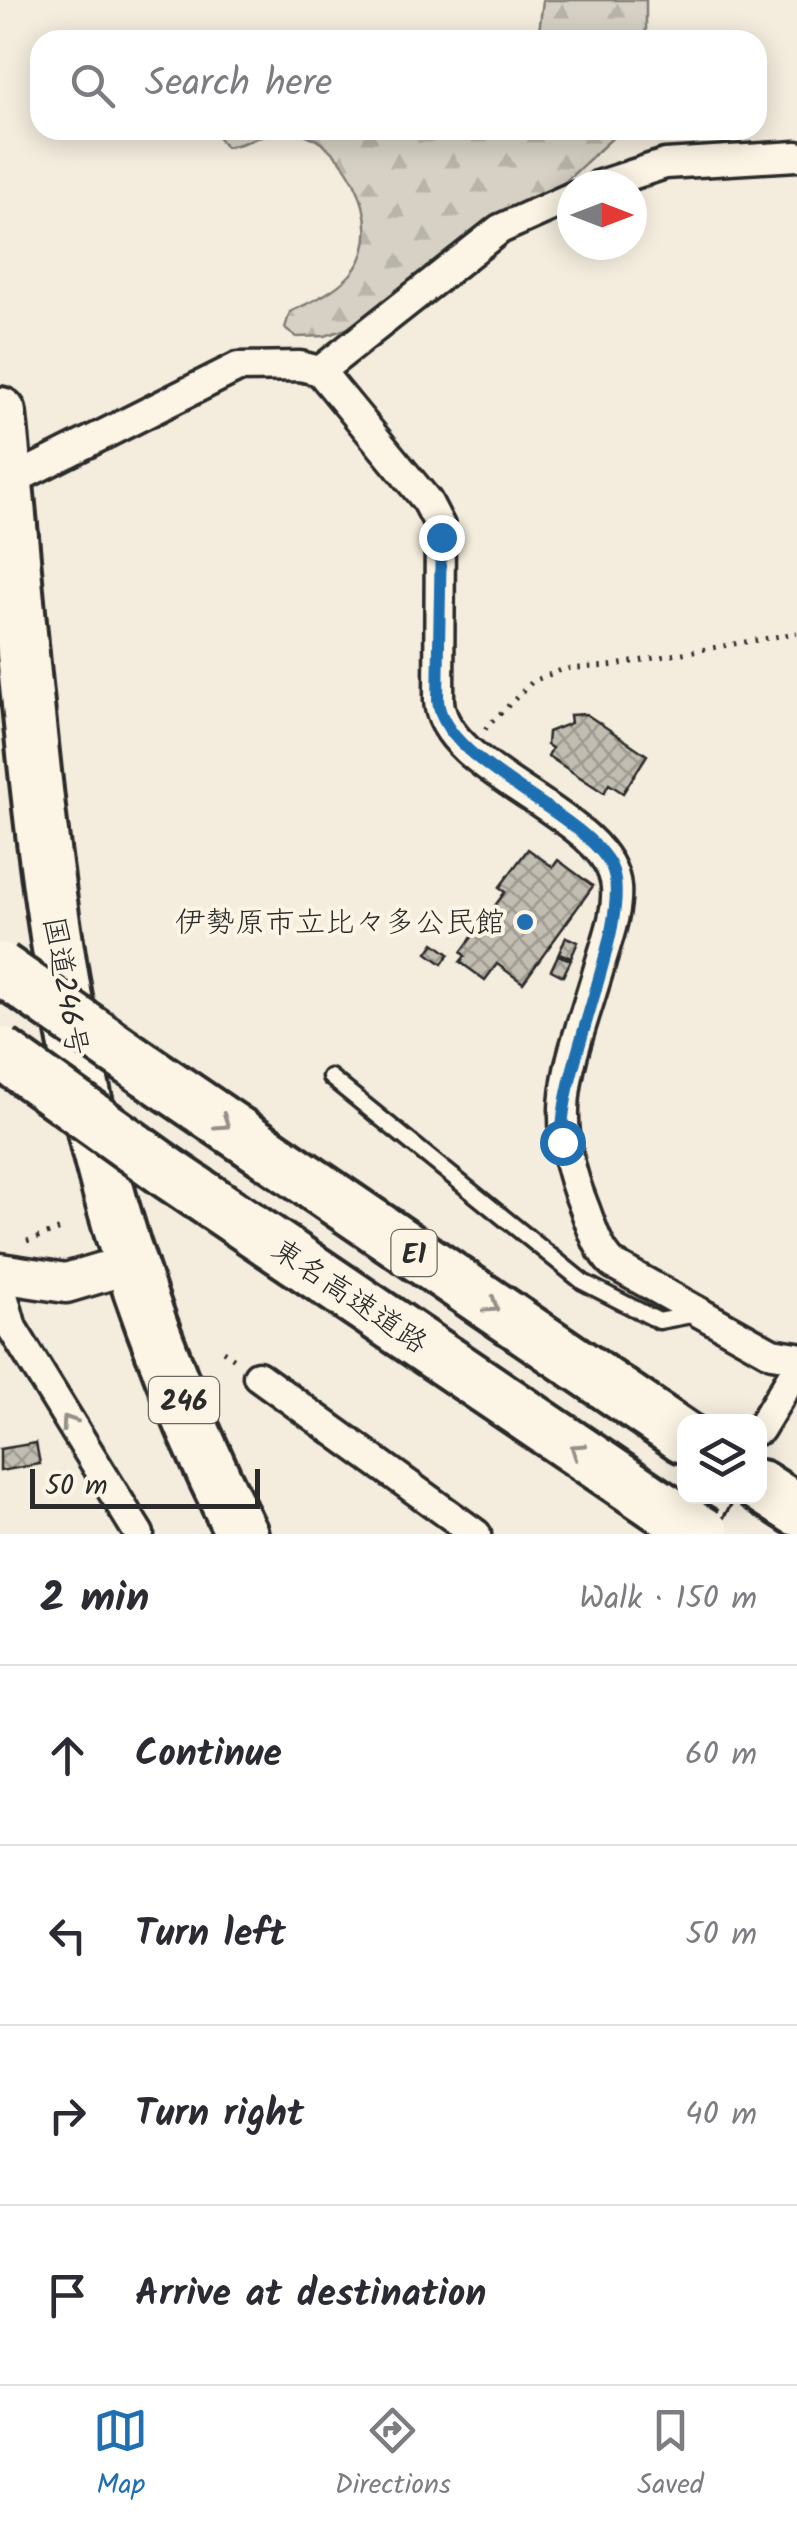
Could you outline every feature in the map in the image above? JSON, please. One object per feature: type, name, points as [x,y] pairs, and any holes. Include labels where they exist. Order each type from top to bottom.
[{"type":"highway","name":"国道246号","points":[[0,413],[58,958],[88,1110],[130,1264],[242,1534]]},
{"type":"highway","name":"E1","points":[[0,968],[677,1433]]},
{"type":"highway","name":"東名高速道路","points":[[0,1052],[170,1174],[704,1534]]},
{"type":"highway","points":[[767,1491],[797,1510]]},
{"type":"main road","points":[[11,1258],[66,1283],[130,1264]]},
{"type":"street","points":[[646,170],[665,164],[797,156]]},
{"type":"street","points":[[7,483],[238,367],[320,371],[500,229],[557,204]]},
{"type":"street","points":[[320,371],[428,501],[440,526],[439,710],[448,730],[592,842],[614,872],[611,926],[565,1087],[562,1142],[605,1257],[772,1353],[797,1357]]},
{"type":"street","points":[[0,1284],[12,1328],[139,1534]]},
{"type":"street","points":[[767,1417],[797,1368]]},
{"type":"street","points":[[258,1376],[476,1534]]},
{"type":"street","points":[[677,1519],[704,1504]]},
{"type":"lane","points":[[330,1077],[583,1282],[659,1321],[702,1312]]},
{"type":"path","points":[[468,748],[533,681],[564,669],[609,666],[797,634]]},
{"type":"path","points":[[11,1258],[64,1228]]},
{"type":"green space","points":[[543,0],[646,0],[646,30],[539,30]]},
{"type":"green space","points":[[220,140],[250,140],[226,147]]},
{"type":"green space","points":[[315,140],[610,140],[578,170],[557,170],[557,187],[445,252],[370,321],[325,336],[297,337],[285,328],[290,312],[337,287],[350,275],[362,254],[366,231],[363,206],[354,182],[339,160]]},
{"type":"building","points":[[586,714],[647,755],[623,793],[609,784],[604,793],[548,756],[552,748],[547,745],[548,732],[571,723],[570,715]]},
{"type":"building","name":"伊勢原市立比々多公民館","points":[[528,849],[553,867],[558,860],[593,886],[523,983],[497,964],[485,980],[460,962],[465,956],[461,952],[505,892],[499,888]]},
{"type":"building","points":[[566,937],[578,942],[571,958],[559,953]]},
{"type":"building","points":[[434,943],[449,954],[442,964],[427,953]]},
{"type":"building","points":[[558,955],[571,960],[563,976],[551,970]]},
{"type":"building","points":[[36,1443],[40,1464],[0,1471],[0,1449]]},
{"type":"place","name":"伊勢原市立比々多公民館","points":[[525,922]]},
{"type":"route","points":[[441,537],[438,700],[443,722],[468,748],[592,842],[614,872],[616,900],[611,926],[565,1087],[562,1142]]}]
